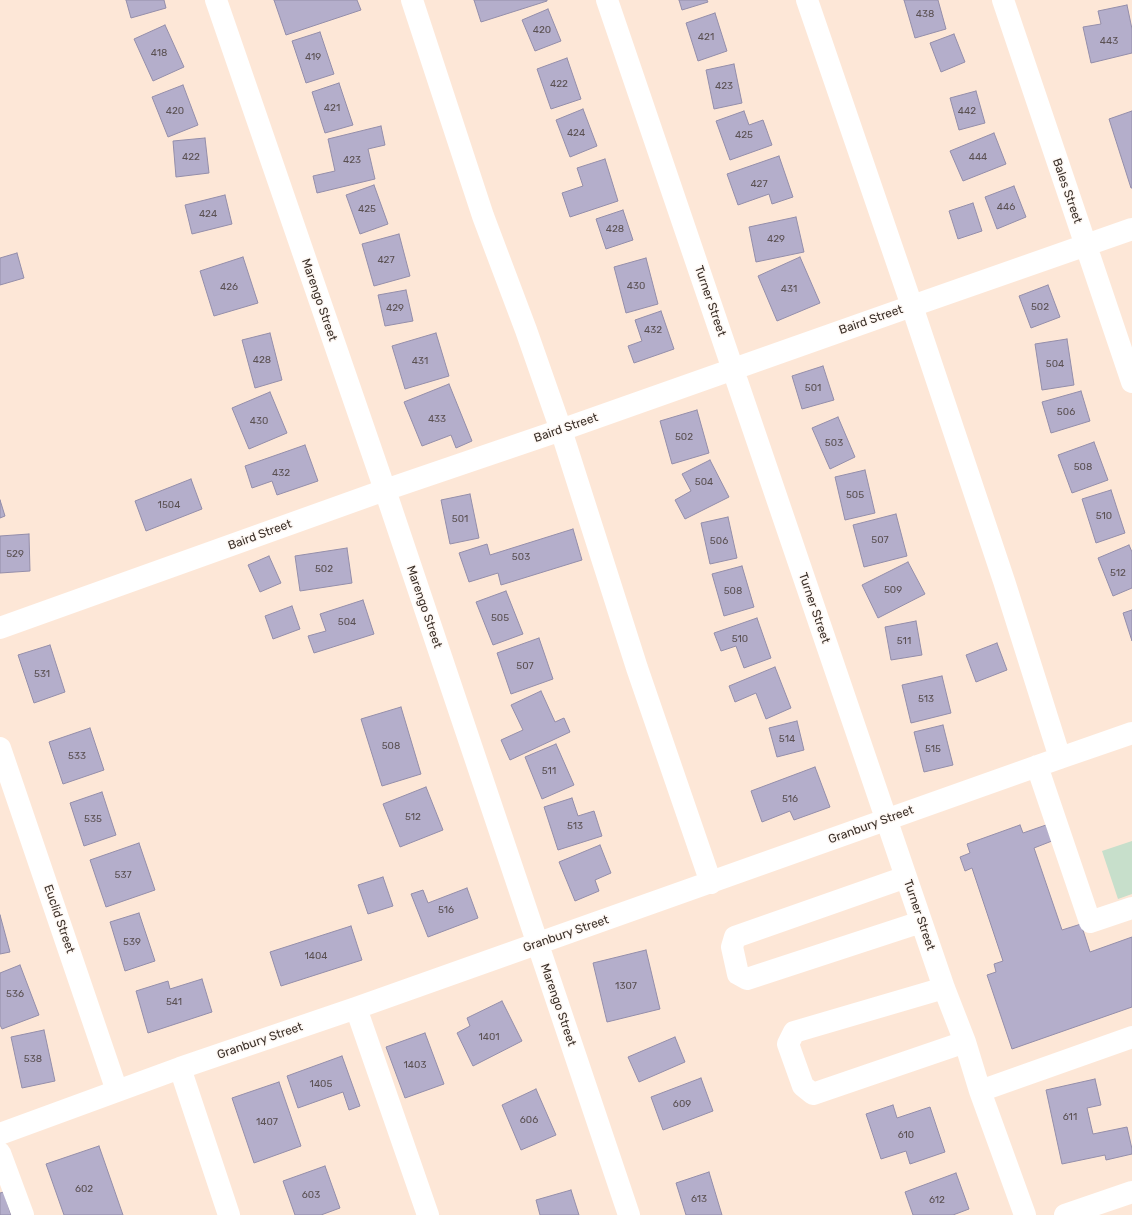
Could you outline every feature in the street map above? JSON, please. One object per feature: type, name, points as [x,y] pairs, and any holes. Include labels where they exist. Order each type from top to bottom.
[{"type":"street","name":"Marengo Street","points":[[216,0],[385,490],[629,1215]]},
{"type":"street","points":[[412,0],[483,216],[562,430],[635,660],[711,883]]},
{"type":"street","name":"Turner Street","points":[[607,0],[921,922],[965,1042],[980,1091],[1025,1215]]},
{"type":"street","points":[[808,0],[1002,574],[1060,758]]},
{"type":"street","name":"Bales Street","points":[[1003,0],[1132,382]]},
{"type":"street","name":"Baird Street","points":[[0,628],[385,490],[562,430],[1132,229]]},
{"type":"street","name":"Granbury Street","points":[[0,1134],[180,1068],[356,1008],[1132,733]]},
{"type":"street","name":"Euclid Street","points":[[0,748],[118,1091]]},
{"type":"street","points":[[1037,766],[1090,922],[1132,908]]},
{"type":"street","points":[[906,877],[735,937],[732,947],[738,974],[747,978],[921,922]]},
{"type":"street","points":[[944,988],[794,1032],[788,1044],[803,1086],[813,1094],[965,1042]]},
{"type":"street","points":[[356,1008],[428,1215]]},
{"type":"street","points":[[980,1091],[1132,1037]]},
{"type":"street","points":[[180,1068],[229,1215]]},
{"type":"street","points":[[0,1153],[23,1215]]},
{"type":"street","points":[[1065,1215],[1132,1192]]},
{"type":"green space","points":[[1132,841],[1132,894],[1118,899],[1102,851]]},
{"type":"building","points":[[126,0],[164,0],[166,8],[131,18]]},
{"type":"building","points":[[274,0],[357,0],[361,10],[286,35]]},
{"type":"building","points":[[474,0],[547,0],[547,1],[481,22]]},
{"type":"building","points":[[679,0],[707,0],[708,2],[682,10]]},
{"type":"building","points":[[904,0],[938,0],[946,29],[915,38]]},
{"type":"building","points":[[1127,5],[1132,29],[1132,53],[1091,63],[1083,27],[1101,24],[1098,11]]},
{"type":"building","points":[[548,9],[561,41],[535,51],[522,20]]},
{"type":"building","points":[[715,13],[727,51],[698,61],[686,23]]},
{"type":"building","points":[[165,25],[184,67],[153,81],[134,39]]},
{"type":"building","points":[[320,32],[334,74],[306,83],[292,41]]},
{"type":"building","points":[[954,34],[965,62],[941,72],[930,43]]},
{"type":"building","points":[[567,58],[581,99],[551,109],[537,69]]},
{"type":"building","points":[[734,64],[742,103],[714,109],[706,70]]},
{"type":"building","points":[[339,83],[353,125],[325,133],[312,92]]},
{"type":"building","points":[[183,85],[198,125],[168,137],[152,97]]},
{"type":"building","points":[[976,91],[985,123],[959,130],[950,98]]},
{"type":"building","points":[[583,109],[597,146],[570,157],[556,120]]},
{"type":"building","points":[[744,111],[749,125],[763,120],[772,145],[730,160],[716,121]]},
{"type":"building","points":[[1132,111],[1132,188],[1131,188],[1109,119]]},
{"type":"building","points":[[381,126],[385,145],[368,149],[375,179],[317,193],[313,176],[335,171],[328,139]]},
{"type":"building","points":[[994,133],[1006,164],[963,181],[950,151]]},
{"type":"building","points":[[205,138],[209,173],[176,177],[173,141]]},
{"type":"building","points":[[779,156],[793,197],[772,204],[769,194],[738,205],[727,174]]},
{"type":"building","points":[[605,159],[618,201],[570,217],[562,193],[583,186],[577,168]]},
{"type":"building","points":[[374,185],[388,224],[360,234],[346,195]]},
{"type":"building","points":[[1014,186],[1026,217],[997,229],[985,197]]},
{"type":"building","points":[[225,195],[232,224],[192,234],[185,205]]},
{"type":"building","points":[[973,203],[982,231],[958,239],[949,211]]},
{"type":"building","points":[[623,210],[633,240],[606,249],[596,219]]},
{"type":"building","points":[[796,217],[804,252],[756,262],[749,227]]},
{"type":"building","points":[[399,234],[410,276],[374,286],[362,244]]},
{"type":"building","points":[[17,253],[24,278],[0,285],[0,258]]},
{"type":"building","points":[[243,257],[258,303],[214,316],[200,271]]},
{"type":"building","points":[[800,257],[820,303],[777,321],[758,276]]},
{"type":"building","points":[[646,258],[658,304],[626,313],[614,267]]},
{"type":"building","points":[[1048,285],[1060,317],[1031,328],[1019,296]]},
{"type":"building","points":[[406,290],[413,321],[385,326],[378,295]]},
{"type":"building","points":[[661,311],[674,349],[634,363],[628,346],[642,341],[635,320]]},
{"type":"building","points":[[270,333],[282,380],[255,388],[242,340]]},
{"type":"building","points":[[436,333],[449,376],[405,389],[392,346]]},
{"type":"building","points":[[1067,339],[1074,385],[1042,390],[1035,344]]},
{"type":"building","points":[[823,366],[834,400],[802,409],[792,376]]},
{"type":"building","points":[[449,384],[472,441],[456,448],[451,435],[422,446],[404,402]]},
{"type":"building","points":[[1081,391],[1090,421],[1051,433],[1042,402]]},
{"type":"building","points":[[270,392],[287,433],[249,449],[232,408]]},
{"type":"building","points":[[697,410],[709,453],[672,464],[660,421]]},
{"type":"building","points":[[838,417],[855,457],[830,469],[812,428]]},
{"type":"building","points":[[1094,442],[1108,480],[1072,493],[1058,455]]},
{"type":"building","points":[[305,445],[318,481],[277,495],[272,481],[252,488],[245,466]]},
{"type":"building","points":[[710,460],[729,497],[685,519],[675,500],[691,491],[682,474]]},
{"type":"building","points":[[865,470],[875,513],[845,520],[835,477]]},
{"type":"building","points":[[191,479],[202,509],[146,531],[135,501]]},
{"type":"building","points":[[1111,490],[1125,533],[1096,543],[1082,499]]},
{"type":"building","points":[[470,494],[479,538],[450,544],[441,500]]},
{"type":"building","points":[[0,500],[5,516],[0,518]]},
{"type":"building","points":[[896,514],[907,556],[864,567],[853,525]]},
{"type":"building","points":[[728,517],[737,558],[710,564],[701,523]]},
{"type":"building","points":[[573,529],[582,560],[501,585],[498,573],[469,582],[459,553],[487,544],[490,555]]},
{"type":"building","points":[[29,534],[30,571],[0,573],[0,536]]},
{"type":"building","points":[[1129,545],[1132,552],[1132,588],[1113,596],[1098,558]]},
{"type":"building","points":[[347,548],[352,583],[300,591],[295,556]]},
{"type":"building","points":[[269,556],[281,583],[260,592],[248,565]]},
{"type":"building","points":[[908,562],[925,594],[878,618],[862,585]]},
{"type":"building","points":[[742,566],[754,607],[724,616],[712,574]]},
{"type":"building","points":[[506,591],[523,634],[493,645],[476,602]]},
{"type":"building","points":[[363,600],[374,634],[314,653],[308,636],[326,631],[320,614]]},
{"type":"building","points":[[292,606],[300,629],[273,639],[265,616]]},
{"type":"building","points":[[1132,610],[1132,641],[1123,613]]},
{"type":"building","points":[[757,618],[771,658],[744,668],[736,646],[721,651],[714,633]]},
{"type":"building","points":[[916,621],[922,655],[891,660],[885,627]]},
{"type":"building","points":[[539,638],[553,679],[511,694],[497,653]]},
{"type":"building","points":[[997,643],[1007,670],[976,682],[966,655]]},
{"type":"building","points":[[50,645],[65,692],[34,703],[18,655]]},
{"type":"building","points":[[775,667],[791,708],[766,719],[756,693],[735,702],[729,686]]},
{"type":"building","points":[[942,676],[951,713],[911,723],[902,685]]},
{"type":"building","points":[[541,691],[555,722],[564,718],[570,732],[510,760],[501,740],[523,730],[511,705]]},
{"type":"building","points":[[401,707],[421,774],[382,786],[361,719]]},
{"type":"building","points":[[797,721],[804,750],[777,757],[769,728]]},
{"type":"building","points":[[943,725],[953,765],[924,772],[914,732]]},
{"type":"building","points":[[90,728],[104,770],[63,784],[49,742]]},
{"type":"building","points":[[556,744],[574,785],[542,799],[525,757]]},
{"type":"building","points":[[815,767],[830,807],[794,820],[790,811],[762,822],[751,791]]},
{"type":"building","points":[[426,787],[443,830],[400,847],[383,804]]},
{"type":"building","points":[[102,792],[116,835],[84,846],[70,803]]},
{"type":"building","points":[[572,798],[578,816],[594,811],[602,836],[558,850],[544,807]]},
{"type":"building","points":[[1020,825],[1023,833],[1046,825],[1052,841],[1034,848],[1062,930],[1081,924],[1090,952],[1132,937],[1132,1007],[1012,1049],[987,975],[996,972],[994,964],[1003,961],[972,868],[965,871],[960,857],[970,853],[967,844]]},
{"type":"building","points":[[139,843],[155,890],[106,907],[90,860]]},
{"type":"building","points":[[600,845],[611,873],[595,880],[599,891],[575,901],[559,862]]},
{"type":"building","points":[[383,877],[393,906],[368,914],[358,885]]},
{"type":"building","points":[[467,888],[478,918],[428,937],[411,894],[423,890],[428,903]]},
{"type":"building","points":[[139,913],[155,961],[125,971],[110,922]]},
{"type":"building","points":[[0,915],[10,952],[0,954]]},
{"type":"building","points":[[351,926],[362,960],[281,986],[270,952]]},
{"type":"building","points":[[646,950],[660,1009],[607,1022],[593,963]]},
{"type":"building","points":[[20,965],[39,1015],[2,1029],[0,1025],[0,973]]},
{"type":"building","points":[[202,979],[212,1012],[148,1033],[136,991],[168,981],[170,989]]},
{"type":"building","points":[[502,1001],[522,1041],[473,1066],[457,1033],[470,1026],[467,1018]]},
{"type":"building","points":[[44,1030],[55,1081],[22,1088],[11,1037]]},
{"type":"building","points":[[425,1033],[444,1084],[405,1098],[386,1047]]},
{"type":"building","points":[[675,1037],[685,1062],[639,1082],[628,1057]]},
{"type":"building","points":[[342,1056],[360,1106],[349,1110],[343,1092],[298,1108],[287,1076]]},
{"type":"building","points":[[701,1078],[713,1111],[663,1130],[651,1097]]},
{"type":"building","points":[[1095,1079],[1101,1105],[1087,1108],[1093,1134],[1127,1127],[1132,1154],[1106,1160],[1105,1155],[1062,1164],[1046,1090]]},
{"type":"building","points":[[279,1082],[301,1146],[254,1163],[232,1098]]},
{"type":"building","points":[[536,1089],[556,1135],[521,1150],[502,1105]]},
{"type":"building","points":[[893,1105],[897,1118],[930,1107],[945,1152],[910,1164],[906,1151],[881,1159],[866,1114]]},
{"type":"building","points":[[99,1146],[123,1215],[64,1215],[46,1164]]},
{"type":"building","points":[[325,1166],[340,1208],[321,1215],[295,1215],[283,1181]]},
{"type":"building","points":[[709,1172],[722,1215],[686,1215],[676,1183]]},
{"type":"building","points":[[956,1173],[969,1209],[953,1215],[913,1215],[905,1192]]},
{"type":"building","points":[[571,1190],[579,1215],[540,1215],[536,1200]]},
{"type":"building","points":[[4,1192],[11,1215],[0,1215],[0,1193]]}]
